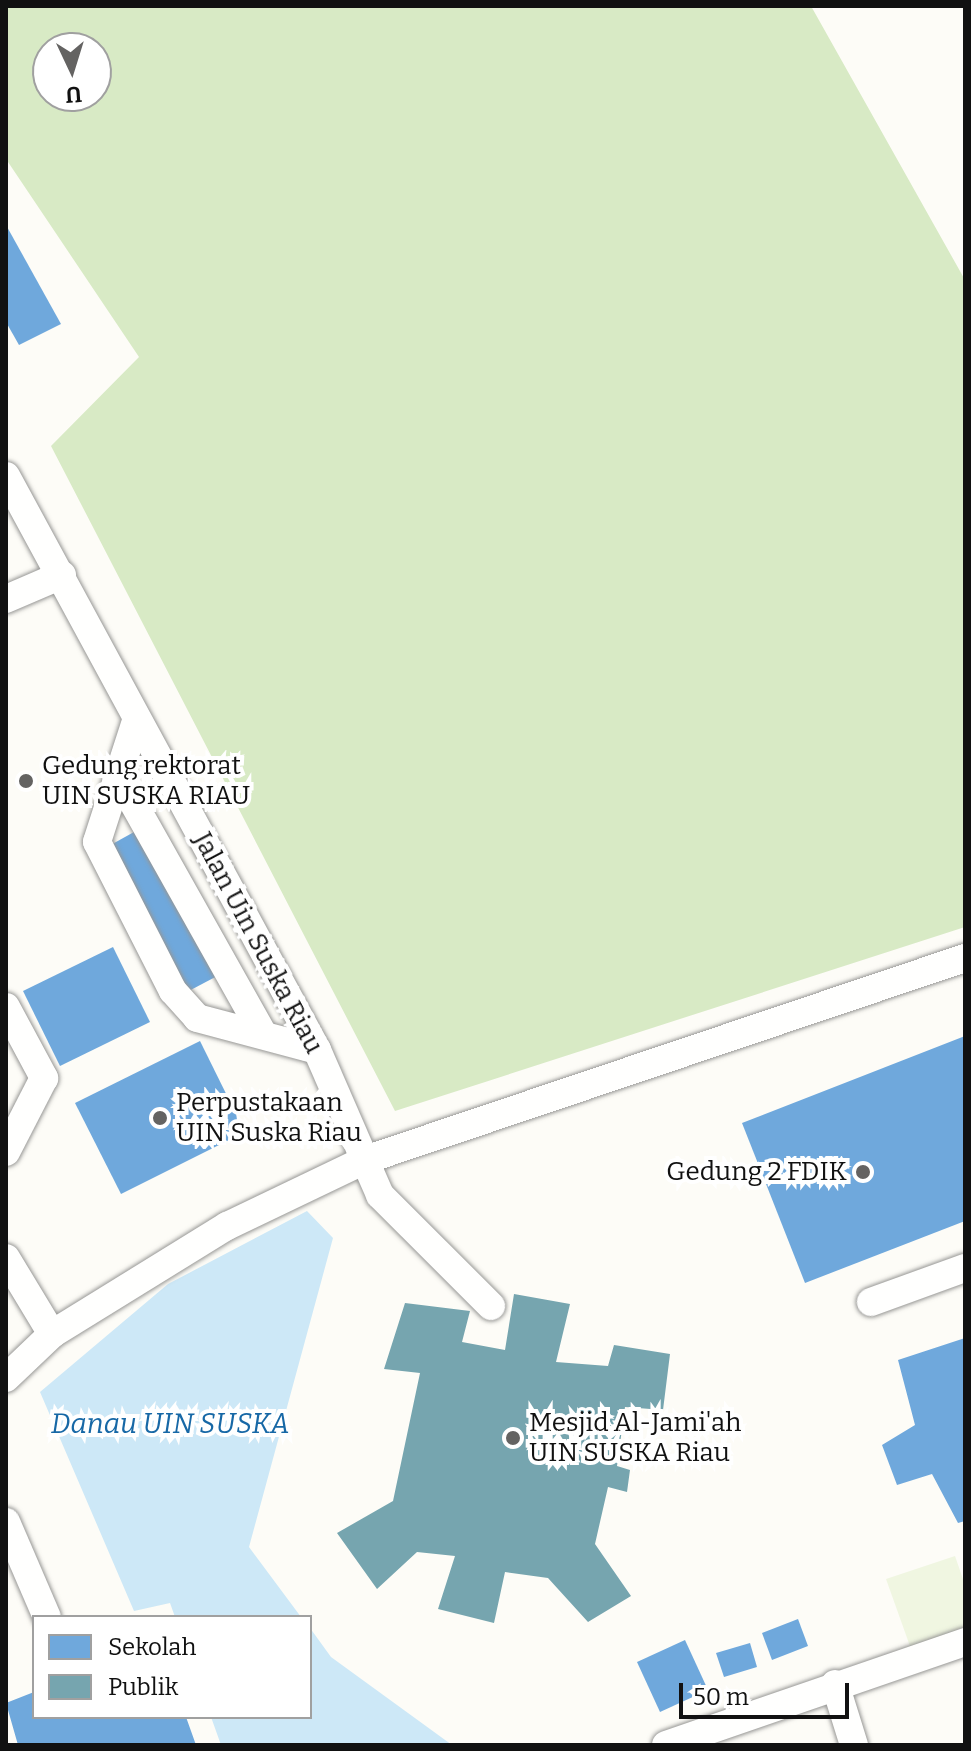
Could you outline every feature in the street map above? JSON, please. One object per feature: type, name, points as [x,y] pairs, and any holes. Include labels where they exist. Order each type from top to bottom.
[{"type":"lane","name":"Jalan Uin Suska Riau","points":[[6,476],[62,575],[136,721],[317,1050],[380,1195],[491,1306]]},
{"type":"lane","points":[[6,599],[62,575]]},
{"type":"lane","points":[[136,721],[121,781],[97,842],[173,991],[197,1018],[317,1050]]},
{"type":"lane","points":[[121,781],[263,1034]]},
{"type":"lane","points":[[6,1378],[52,1334],[227,1226],[365,1160],[965,958]]},
{"type":"lane","points":[[6,1007],[44,1078],[8,1140]]},
{"type":"lane","points":[[6,1258],[52,1334]]},
{"type":"lane","points":[[871,1302],[965,1268]]},
{"type":"lane","points":[[6,1522],[46,1615]]},
{"type":"lane","points":[[666,1745],[835,1684],[965,1642]]},
{"type":"lane","points":[[835,1684],[854,1745]]},
{"type":"green space","points":[[6,6],[811,6],[965,280],[965,927],[395,1111],[51,446],[139,357],[6,159]]},
{"type":"green space","points":[[955,1556],[965,1585],[965,1631],[911,1649],[886,1579]]},
{"type":"water","name":"Danau UIN SUSKA","points":[[307,1211],[333,1238],[249,1547],[300,1615],[174,1615],[170,1603],[134,1611],[40,1392],[168,1284]]},
{"type":"water","points":[[312,1631],[331,1657],[452,1745],[221,1745],[212,1719],[312,1719]]},
{"type":"building: Sekolah","points":[[6,225],[61,324],[19,345],[6,322]]},
{"type":"building: Sekolah","points":[[143,827],[221,974],[185,993],[107,847]]},
{"type":"building: Sekolah","points":[[113,947],[150,1022],[60,1066],[23,991]]},
{"type":"building: Sekolah","name":"Gedung 2 FDIK","points":[[965,1036],[965,1221],[805,1283],[742,1123]]},
{"type":"building: Sekolah","name":"Perpustakaan UIN Suska Riau","points":[[200,1041],[245,1132],[121,1194],[75,1103]]},
{"type":"building: Sekolah","points":[[965,1338],[965,1521],[958,1523],[932,1474],[897,1485],[882,1445],[915,1425],[898,1360]]},
{"type":"building: Sekolah","points":[[798,1619],[808,1646],[772,1660],[762,1633]]},
{"type":"building: Sekolah","points":[[685,1640],[708,1690],[660,1712],[637,1662]]},
{"type":"building: Sekolah","points":[[750,1643],[757,1667],[724,1677],[716,1653]]},
{"type":"building: Sekolah","points":[[32,1693],[32,1719],[187,1719],[196,1745],[18,1745],[6,1703]]},
{"type":"building: Publik","name":"Mesjid Al-Jami'ah UIN SUSKA Riau","points":[[514,1294],[570,1304],[556,1362],[608,1366],[614,1345],[670,1354],[663,1410],[625,1407],[617,1466],[630,1470],[627,1492],[608,1487],[595,1544],[631,1596],[588,1622],[548,1578],[505,1572],[494,1623],[438,1609],[455,1556],[417,1552],[377,1589],[337,1533],[393,1501],[420,1373],[384,1369],[405,1303],[470,1311],[462,1342],[505,1350]]},
{"type":"place","name":"Gedung rektorat UIN SUSKA RIAU","points":[[26,781]]},
{"type":"place","name":"Perpustakaan UIN Suska Riau","points":[[160,1118]]},
{"type":"place","name":"Gedung 2 FDIK","points":[[863,1172]]},
{"type":"place","name":"Mesjid Al-Jami'ah UIN SUSKA Riau","points":[[513,1438]]}]
